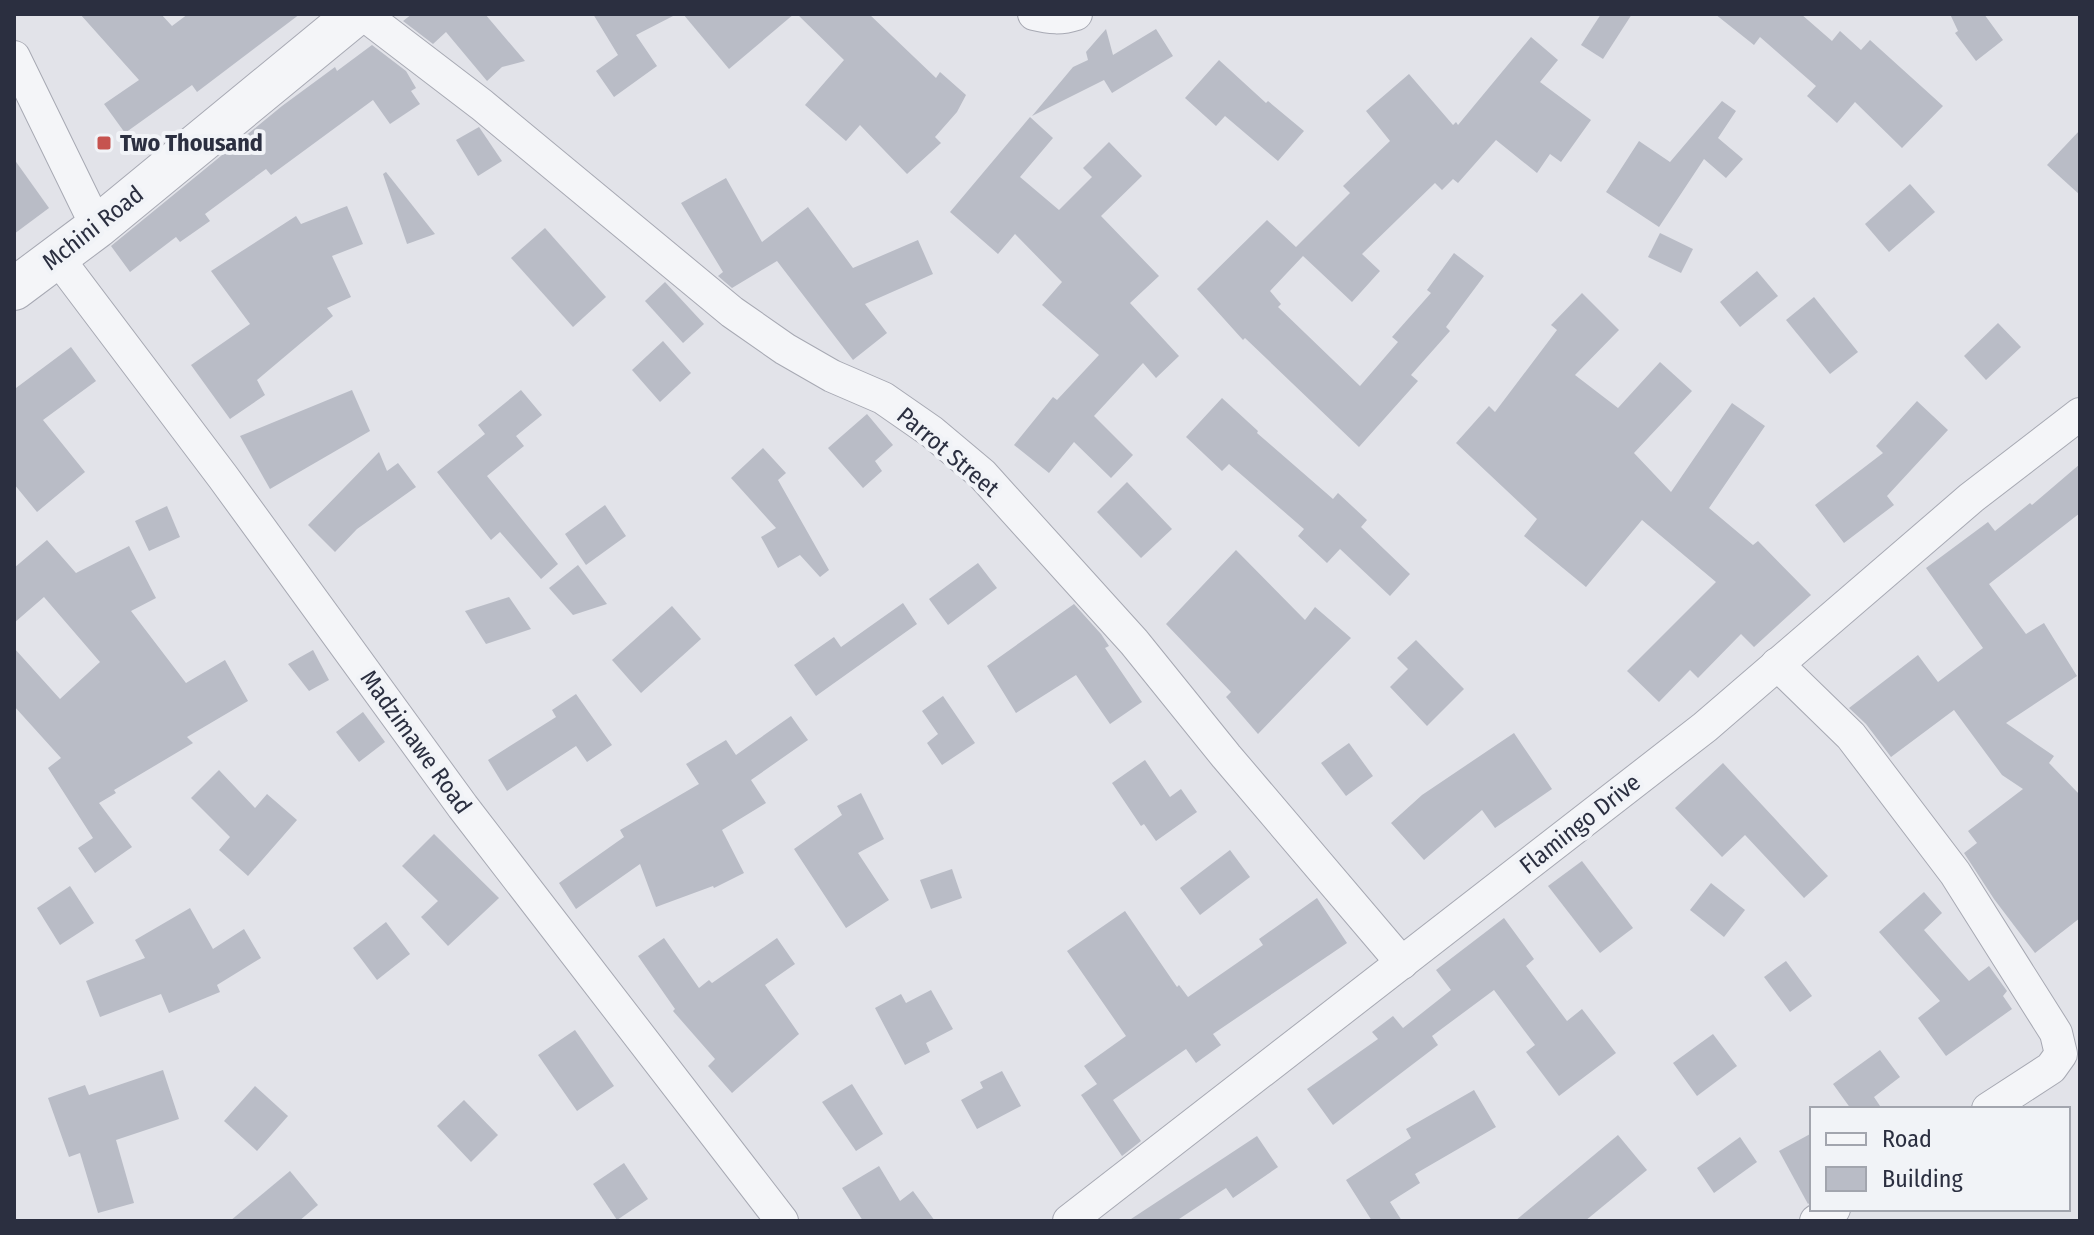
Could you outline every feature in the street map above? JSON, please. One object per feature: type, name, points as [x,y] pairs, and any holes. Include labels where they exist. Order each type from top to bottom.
[{"type":"street","name":"Mchini Road","points":[[14,289],[97,227],[356,14]]},
{"type":"street","name":"Parrot Street","points":[[363,14],[482,105],[732,312],[785,349],[832,376],[883,398],[932,432],[982,474],[1134,642],[1226,756],[1402,963]]},
{"type":"street","points":[[1034,14],[1049,18],[1076,14]]},
{"type":"street","points":[[14,57],[97,227]]},
{"type":"street","name":"Madzimawe Road","points":[[57,257],[223,477],[463,807],[782,1221]]},
{"type":"street","name":"Flamingo Drive","points":[[1069,1221],[1705,727],[1971,498],[2080,414]]},
{"type":"street","points":[[1777,664],[1861,748],[1955,873],[2056,1033],[2061,1054],[2051,1068],[1991,1107]]},
{"type":"building","points":[[80,14],[161,14],[172,26],[188,14],[300,14],[197,92],[192,85],[125,133],[104,104],[139,80]]},
{"type":"building","points":[[412,14],[485,14],[525,61],[502,67],[487,81],[446,32],[433,44],[403,21]]},
{"type":"building","points":[[593,14],[677,14],[636,35],[657,66],[614,97],[596,71],[618,55]]},
{"type":"building","points":[[683,14],[794,14],[729,69]]},
{"type":"building","points":[[797,14],[869,14],[936,78],[940,72],[966,95],[957,112],[935,137],[941,143],[907,174],[860,125],[846,141],[805,105],[844,60]]},
{"type":"building","points":[[1601,14],[1632,14],[1603,59],[1581,45]]},
{"type":"building","points":[[1715,14],[1801,14],[1832,41],[1840,31],[1861,50],[1870,40],[1943,106],[1902,148],[1855,102],[1837,123],[1807,96],[1816,86],[1760,37],[1754,45]]},
{"type":"building","points":[[1950,14],[1984,14],[2003,40],[1976,61],[1955,33],[1958,31]]},
{"type":"building","points":[[1106,29],[1113,55],[1156,29],[1173,56],[1112,93],[1104,80],[1032,116],[1073,67],[1088,60],[1086,52]]},
{"type":"building","points":[[1531,37],[1558,60],[1540,82],[1591,120],[1561,162],[1550,154],[1537,173],[1496,140],[1458,183],[1453,179],[1442,190],[1435,183],[1362,254],[1380,271],[1352,302],[1303,256],[1270,291],[1281,304],[1278,307],[1360,386],[1398,342],[1392,337],[1431,293],[1427,290],[1454,253],[1484,276],[1446,327],[1450,331],[1411,375],[1418,381],[1359,447],[1245,338],[1243,340],[1197,289],[1267,220],[1296,247],[1350,193],[1343,186],[1390,141],[1366,111],[1409,74],[1453,125],[1456,122],[1458,125]]},
{"type":"building","points":[[372,45],[406,71],[416,88],[411,91],[420,104],[390,124],[373,100],[271,175],[266,169],[205,214],[210,221],[180,242],[176,237],[130,272],[111,246],[282,106],[335,67],[337,71]]},
{"type":"building","points":[[1219,60],[1266,103],[1268,101],[1304,131],[1278,161],[1225,116],[1216,126],[1185,98]]},
{"type":"building","points":[[1722,101],[1736,111],[1718,138],[1743,159],[1726,178],[1704,159],[1659,227],[1606,192],[1639,141],[1670,162]]},
{"type":"building","points":[[1030,117],[1053,138],[1020,177],[1059,210],[1092,177],[1083,168],[1109,142],[1142,176],[1101,216],[1159,276],[1130,303],[1179,356],[1156,378],[1143,363],[1094,416],[1133,455],[1111,478],[1074,442],[1049,473],[1014,445],[1053,397],[1057,400],[1099,355],[1042,305],[1062,282],[1015,234],[998,254],[950,212]]},
{"type":"building","points":[[479,127],[502,161],[478,176],[456,140]]},
{"type":"building","points":[[2080,130],[2080,195],[2047,165]]},
{"type":"building","points":[[14,159],[49,208],[14,234]]},
{"type":"building","points":[[386,172],[435,234],[407,244],[383,174]]},
{"type":"building","points":[[726,178],[762,242],[808,207],[853,268],[918,240],[933,274],[865,304],[887,333],[853,360],[777,261],[732,288],[718,276],[723,272],[681,203]]},
{"type":"building","points":[[1910,184],[1935,212],[1889,252],[1865,224]]},
{"type":"building","points":[[347,206],[363,244],[332,256],[351,297],[327,308],[333,316],[257,380],[265,395],[230,419],[191,365],[250,324],[211,271],[296,216],[301,224]]},
{"type":"building","points":[[545,228],[606,297],[573,327],[511,258]]},
{"type":"building","points":[[1660,233],[1693,249],[1681,273],[1648,257]]},
{"type":"building","points":[[1757,271],[1778,296],[1740,327],[1720,302]]},
{"type":"building","points":[[665,282],[704,324],[683,343],[645,301]]},
{"type":"building","points":[[1582,293],[1619,330],[1575,375],[1618,408],[1660,362],[1692,391],[1634,453],[1671,492],[1732,403],[1765,426],[1709,508],[1753,545],[1758,541],[1811,595],[1754,647],[1741,634],[1698,678],[1690,670],[1659,702],[1627,671],[1716,582],[1642,520],[1586,587],[1524,536],[1537,519],[1456,443],[1489,406],[1495,412],[1557,330],[1551,325]]},
{"type":"building","points":[[1814,297],[1858,352],[1830,374],[1786,320]]},
{"type":"building","points":[[1998,323],[2021,347],[1986,380],[1964,356]]},
{"type":"building","points":[[663,341],[691,373],[660,402],[632,370]]},
{"type":"building","points":[[71,347],[96,381],[43,420],[85,472],[37,512],[14,484],[14,386],[16,388]]},
{"type":"building","points":[[352,390],[370,431],[270,489],[240,436]]},
{"type":"building","points":[[521,390],[542,415],[516,436],[524,446],[487,476],[558,564],[541,579],[500,532],[491,540],[437,472],[485,434],[478,425]]},
{"type":"building","points":[[1222,398],[1333,499],[1338,493],[1367,520],[1361,527],[1410,574],[1390,596],[1340,549],[1327,563],[1298,536],[1304,529],[1229,464],[1222,471],[1186,437]]},
{"type":"building","points":[[1917,401],[1948,430],[1887,496],[1894,505],[1844,543],[1815,505],[1883,453],[1876,446]]},
{"type":"building","points":[[867,414],[893,445],[875,461],[882,471],[863,488],[828,448]]},
{"type":"building","points":[[763,448],[786,473],[778,480],[829,570],[820,577],[800,555],[778,568],[761,537],[776,528],[731,478]]},
{"type":"building","points":[[379,452],[387,471],[398,463],[416,487],[357,529],[335,552],[308,525]]},
{"type":"building","points":[[2080,464],[2080,513],[1989,584],[2026,634],[2044,623],[2077,676],[2006,723],[2054,756],[2049,763],[2080,795],[2080,918],[2035,953],[1964,853],[1977,843],[1968,831],[2023,789],[2002,775],[1954,710],[1891,757],[1866,724],[1849,708],[1918,655],[1938,682],[1983,648],[1926,568],[1988,522],[1995,531],[2030,503],[2032,505]]},
{"type":"building","points":[[1127,482],[1172,529],[1141,558],[1097,512]]},
{"type":"building","points":[[605,505],[626,536],[586,565],[565,534]]},
{"type":"building","points":[[167,506],[180,537],[149,551],[135,521]]},
{"type":"building","points":[[47,540],[76,573],[129,546],[156,598],[131,611],[186,683],[225,660],[248,701],[187,737],[193,743],[114,790],[116,793],[99,803],[132,847],[95,873],[78,848],[93,838],[48,768],[61,758],[14,706],[14,648],[60,699],[100,662],[44,597],[14,623],[14,568]]},
{"type":"building","points":[[1236,550],[1305,620],[1315,607],[1351,638],[1258,734],[1226,697],[1231,692],[1166,624]]},
{"type":"building","points":[[978,563],[997,588],[948,625],[929,599]]},
{"type":"building","points":[[578,565],[607,604],[573,615],[549,588]]},
{"type":"building","points":[[509,597],[531,629],[486,644],[465,611]]},
{"type":"building","points":[[903,603],[917,624],[816,696],[794,665],[834,637],[841,647]]},
{"type":"building","points":[[1074,604],[1101,634],[1109,646],[1105,648],[1142,702],[1110,724],[1076,675],[1016,713],[987,666]]},
{"type":"building","points":[[672,606],[701,639],[641,693],[612,660]]},
{"type":"building","points":[[1416,640],[1464,689],[1427,726],[1390,687],[1408,669],[1397,658]]},
{"type":"building","points":[[313,650],[329,680],[309,691],[288,664]]},
{"type":"building","points":[[576,694],[612,745],[587,762],[576,746],[507,791],[488,760],[556,717],[552,710]]},
{"type":"building","points":[[943,696],[975,743],[942,765],[927,743],[938,734],[922,711]]},
{"type":"building","points":[[363,712],[385,742],[359,762],[336,732]]},
{"type":"building","points":[[791,716],[808,740],[751,780],[766,803],[722,830],[744,873],[714,888],[656,907],[640,864],[576,909],[559,883],[624,837],[620,830],[699,784],[686,764],[726,740],[736,755]]},
{"type":"building","points":[[1514,733],[1552,789],[1495,828],[1482,810],[1424,860],[1391,823],[1422,795]]},
{"type":"building","points":[[1349,743],[1373,776],[1346,796],[1321,763]]},
{"type":"building","points":[[1145,760],[1170,797],[1181,789],[1197,812],[1156,841],[1144,824],[1141,826],[1112,783]]},
{"type":"building","points":[[1723,763],[1828,876],[1804,898],[1745,835],[1722,857],[1675,808]]},
{"type":"building","points":[[219,770],[255,808],[267,794],[297,820],[248,876],[219,850],[230,837],[191,798]]},
{"type":"building","points":[[861,793],[884,839],[858,853],[889,900],[846,928],[794,849],[842,815],[837,806]]},
{"type":"building","points":[[434,834],[499,898],[448,946],[421,917],[438,901],[402,866]]},
{"type":"building","points":[[1230,850],[1250,877],[1200,915],[1180,888]]},
{"type":"building","points":[[1582,861],[1633,928],[1600,953],[1548,886]]},
{"type":"building","points":[[952,869],[962,898],[931,909],[920,880]]},
{"type":"building","points":[[1711,883],[1745,910],[1724,937],[1690,910]]},
{"type":"building","points":[[70,886],[94,923],[60,945],[37,908]]},
{"type":"building","points":[[1924,892],[1942,913],[1924,930],[1969,981],[1989,966],[2007,991],[2003,996],[2012,1009],[1946,1056],[1918,1018],[1940,1001],[1879,932]]},
{"type":"building","points":[[1317,898],[1347,943],[1213,1034],[1221,1045],[1196,1063],[1186,1049],[1113,1100],[1141,1141],[1122,1156],[1081,1095],[1097,1084],[1084,1066],[1126,1036],[1067,951],[1125,911],[1177,987],[1179,985],[1188,997],[1263,945],[1259,939]]},
{"type":"building","points":[[190,908],[213,949],[244,929],[261,958],[217,985],[220,992],[169,1013],[161,994],[100,1017],[86,981],[145,958],[135,940]]},
{"type":"building","points":[[1504,918],[1534,959],[1526,966],[1567,1021],[1582,1009],[1616,1053],[1559,1096],[1526,1052],[1535,1045],[1494,990],[1432,1036],[1438,1045],[1333,1125],[1307,1089],[1378,1039],[1372,1032],[1393,1016],[1403,1028],[1451,990],[1436,970]]},
{"type":"building","points":[[386,922],[410,954],[377,980],[353,948]]},
{"type":"building","points":[[664,938],[699,988],[709,980],[712,983],[777,938],[795,964],[765,985],[799,1034],[732,1093],[708,1066],[715,1059],[673,1011],[675,1009],[638,956]]},
{"type":"building","points":[[1786,961],[1812,996],[1790,1012],[1764,977]]},
{"type":"building","points":[[931,990],[953,1029],[926,1043],[930,1052],[905,1065],[875,1008],[901,994],[906,1003]]},
{"type":"building","points":[[575,1030],[614,1086],[577,1111],[538,1055]]},
{"type":"building","points":[[1713,1034],[1737,1066],[1697,1096],[1673,1063]]},
{"type":"building","points":[[1880,1050],[1900,1077],[1874,1097],[1881,1107],[1850,1107],[1833,1084]]},
{"type":"building","points":[[163,1070],[179,1119],[116,1140],[134,1203],[98,1213],[80,1153],[69,1157],[48,1098],[85,1085],[89,1095]]},
{"type":"building","points":[[1002,1071],[1021,1106],[977,1129],[961,1100],[983,1088],[980,1082]]},
{"type":"building","points":[[852,1084],[883,1134],[856,1151],[822,1102]]},
{"type":"building","points":[[255,1086],[288,1116],[257,1151],[224,1121]]},
{"type":"building","points":[[1474,1090],[1496,1127],[1415,1174],[1420,1183],[1390,1202],[1402,1221],[1372,1221],[1346,1180],[1411,1138],[1406,1129]]},
{"type":"building","points":[[464,1100],[498,1135],[471,1162],[437,1126]]},
{"type":"building","points":[[1810,1134],[1808,1204],[1779,1151]]},
{"type":"building","points":[[1618,1135],[1647,1170],[1585,1221],[1515,1221]]},
{"type":"building","points":[[1257,1136],[1278,1167],[1233,1198],[1226,1188],[1176,1221],[1128,1221]]},
{"type":"building","points":[[1740,1137],[1757,1162],[1714,1193],[1697,1168]]},
{"type":"building","points":[[624,1163],[648,1199],[617,1220],[593,1184]]},
{"type":"building","points":[[879,1166],[900,1201],[913,1191],[935,1221],[863,1221],[842,1188]]},
{"type":"building","points":[[290,1171],[318,1205],[299,1221],[230,1221]]},
{"type":"place","name":"Two Thousand","points":[[104,143]]}]
